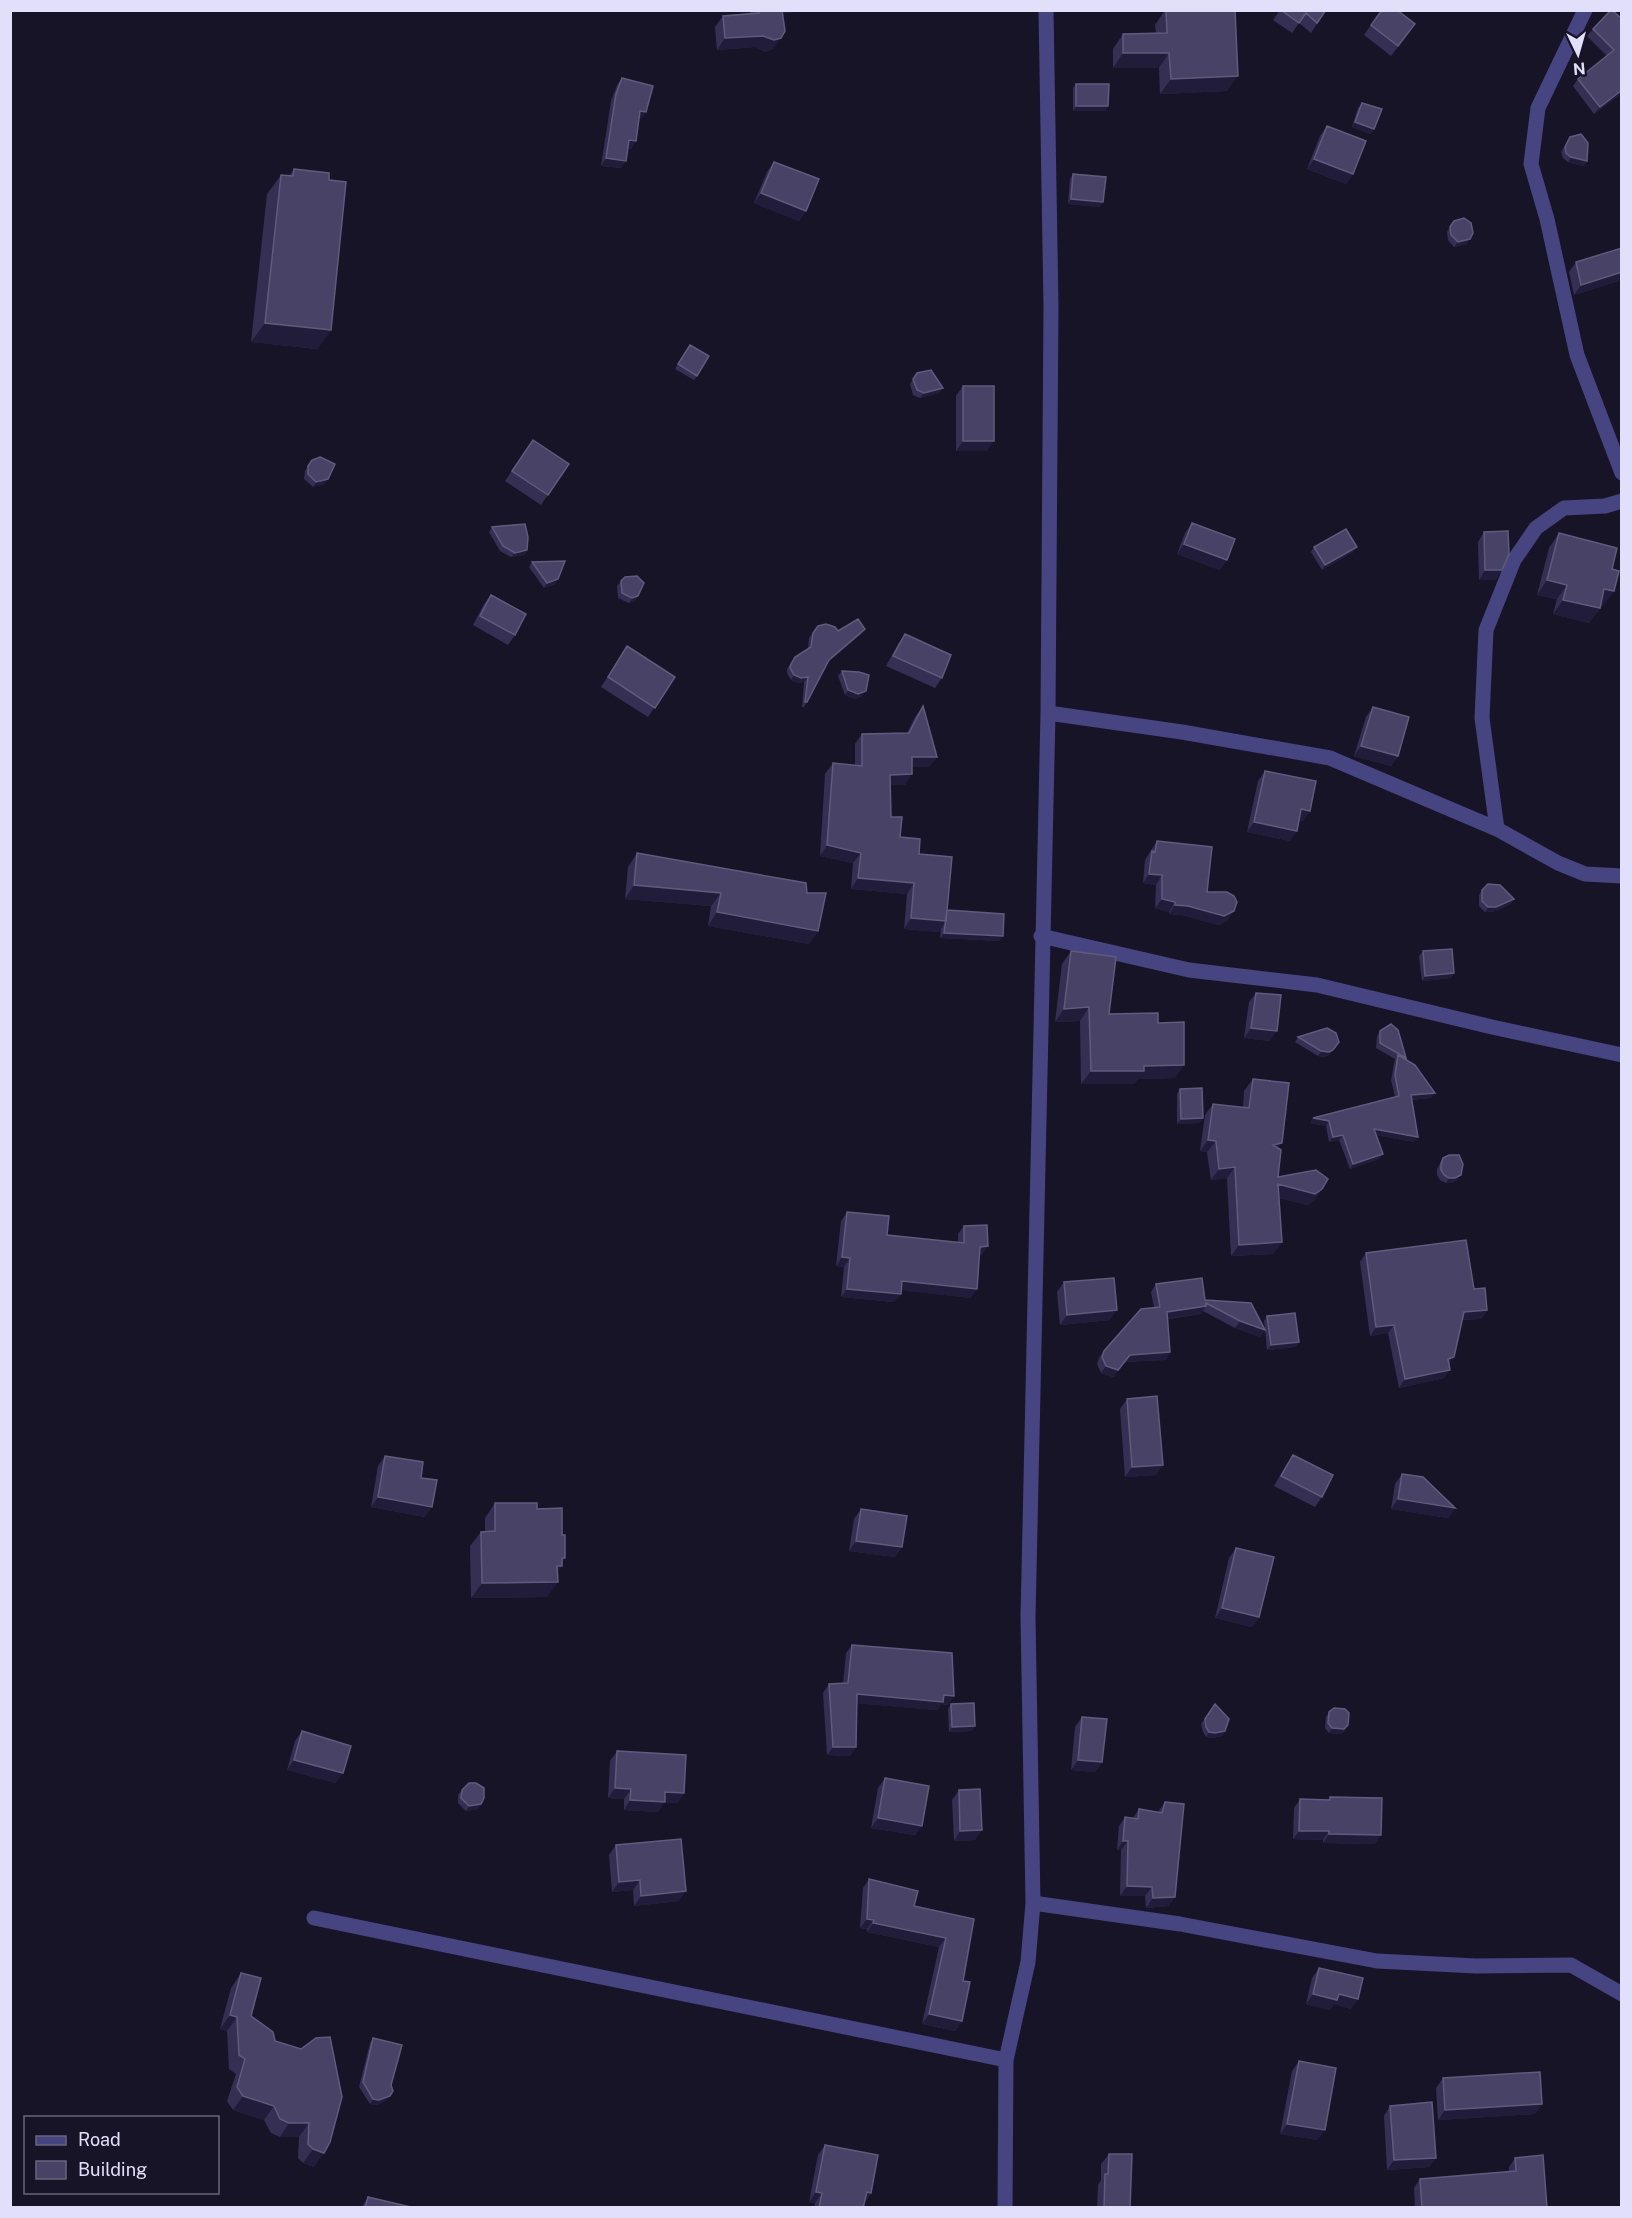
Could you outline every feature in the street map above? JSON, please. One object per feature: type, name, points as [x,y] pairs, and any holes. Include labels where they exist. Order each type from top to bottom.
[{"type":"street","points":[[1005,2208],[1006,2060],[1028,1962],[1033,1903],[1028,1617],[1041,936],[1048,713],[1051,306],[1046,10]]},
{"type":"street","points":[[1585,10],[1538,108],[1531,164],[1547,219],[1577,355],[1622,473]]},
{"type":"street","points":[[1497,829],[1482,718],[1486,630],[1514,560],[1536,528],[1564,508],[1605,506],[1622,501]]},
{"type":"street","points":[[1048,713],[1182,732],[1330,758],[1497,829],[1558,863],[1585,874],[1622,876]]},
{"type":"street","points":[[1041,936],[1189,970],[1317,985],[1492,1027],[1622,1054]]},
{"type":"street","points":[[1033,1903],[1180,1924],[1377,1960],[1476,1966],[1571,1965],[1622,1994]]},
{"type":"street","points":[[314,1918],[1006,2060]]},
{"type":"building","points":[[759,10],[782,10],[785,31],[781,38],[774,40],[763,36],[725,38],[723,16],[759,13]]},
{"type":"building","points":[[1166,10],[1235,10],[1238,76],[1171,79],[1169,53],[1123,53],[1123,34],[1167,33]]},
{"type":"building","points":[[1281,10],[1326,10],[1317,23],[1306,13],[1299,23]]},
{"type":"building","points":[[1382,10],[1397,10],[1415,24],[1398,46],[1371,25]]},
{"type":"building","points":[[1611,10],[1622,19],[1622,90],[1600,107],[1578,79],[1614,50],[1593,29]]},
{"type":"building","points":[[622,78],[653,86],[646,112],[640,111],[636,141],[629,140],[626,161],[606,158],[616,94]]},
{"type":"building","points":[[1076,84],[1109,84],[1108,106],[1076,106]]},
{"type":"building","points":[[1362,103],[1382,109],[1374,129],[1355,122]]},
{"type":"building","points":[[1327,126],[1366,141],[1353,174],[1314,159]]},
{"type":"building","points":[[1581,134],[1588,143],[1587,161],[1571,157],[1566,153],[1565,147],[1570,137]]},
{"type":"building","points":[[774,162],[819,179],[806,211],[761,193]]},
{"type":"building","points":[[294,169],[329,173],[329,180],[346,182],[331,330],[265,323],[281,175],[293,176]]},
{"type":"building","points":[[1073,174],[1106,177],[1103,202],[1071,199]]},
{"type":"building","points":[[1464,218],[1471,223],[1473,233],[1470,239],[1458,242],[1451,235],[1450,227],[1454,221]]},
{"type":"building","points":[[1622,248],[1622,272],[1581,285],[1576,262]]},
{"type":"building","points":[[690,345],[709,356],[697,376],[678,364]]},
{"type":"building","points":[[931,370],[943,388],[924,393],[917,390],[913,379],[917,373]]},
{"type":"building","points":[[963,386],[994,386],[994,441],[963,441]]},
{"type":"building","points":[[533,440],[569,464],[548,495],[512,471]]},
{"type":"building","points":[[320,457],[335,464],[328,479],[316,482],[308,474],[308,466],[312,460]]},
{"type":"building","points":[[1192,523],[1235,539],[1227,560],[1184,544]]},
{"type":"building","points":[[525,524],[528,537],[527,550],[515,553],[503,546],[492,527]]},
{"type":"building","points":[[1346,529],[1357,547],[1325,565],[1314,547]]},
{"type":"building","points":[[1508,531],[1509,554],[1502,570],[1485,570],[1484,532]]},
{"type":"building","points":[[1559,533],[1617,548],[1612,569],[1619,571],[1614,591],[1604,589],[1600,608],[1563,600],[1567,585],[1547,580]]},
{"type":"building","points":[[565,561],[558,579],[547,583],[532,562]]},
{"type":"building","points":[[637,576],[644,583],[638,596],[632,598],[622,593],[621,581],[625,577]]},
{"type":"building","points":[[491,595],[526,614],[515,635],[480,616]]},
{"type":"building","points":[[858,619],[865,629],[829,660],[805,702],[808,677],[801,678],[794,675],[790,668],[795,657],[811,647],[813,633],[818,626],[826,624],[835,627],[838,631]]},
{"type":"building","points":[[905,634],[951,655],[942,678],[893,656]]},
{"type":"building","points":[[627,646],[675,677],[655,708],[608,677]]},
{"type":"building","points":[[842,671],[869,675],[866,691],[858,694],[848,690]]},
{"type":"building","points":[[923,706],[937,757],[912,757],[912,774],[890,775],[891,817],[902,817],[900,837],[920,839],[919,854],[952,857],[946,921],[911,918],[914,883],[858,878],[861,853],[827,845],[833,763],[862,766],[862,734],[909,733]]},
{"type":"building","points":[[1373,707],[1409,717],[1398,756],[1361,746]]},
{"type":"building","points":[[1265,771],[1316,781],[1310,811],[1301,809],[1297,831],[1254,822]]},
{"type":"building","points":[[1157,841],[1212,847],[1207,892],[1227,892],[1234,896],[1237,902],[1234,911],[1224,916],[1188,906],[1175,905],[1175,902],[1162,899],[1162,875],[1149,874],[1152,851],[1155,852]]},
{"type":"building","points":[[637,853],[806,883],[807,893],[826,893],[818,931],[717,912],[721,893],[634,885]]},
{"type":"building","points":[[1488,884],[1500,885],[1514,899],[1496,907],[1488,907],[1482,901],[1482,890]]},
{"type":"building","points":[[947,910],[1004,914],[1003,936],[944,933]]},
{"type":"building","points":[[1452,949],[1454,973],[1425,976],[1423,951]]},
{"type":"building","points":[[1071,951],[1116,957],[1109,1014],[1158,1013],[1158,1023],[1184,1022],[1184,1065],[1144,1066],[1144,1071],[1091,1071],[1089,1007],[1064,1009]]},
{"type":"building","points":[[1256,993],[1281,995],[1277,1031],[1251,1028]]},
{"type":"building","points":[[1391,1024],[1398,1030],[1406,1058],[1380,1043],[1380,1031]]},
{"type":"building","points":[[1327,1028],[1336,1033],[1339,1042],[1329,1052],[1321,1051],[1298,1037]]},
{"type":"building","points":[[1398,1055],[1415,1065],[1435,1093],[1411,1095],[1418,1137],[1374,1129],[1383,1154],[1353,1164],[1343,1135],[1333,1137],[1329,1121],[1313,1118],[1399,1096],[1395,1075]]},
{"type":"building","points":[[1253,1079],[1289,1083],[1282,1143],[1273,1145],[1281,1150],[1278,1177],[1316,1170],[1328,1179],[1322,1189],[1315,1194],[1278,1184],[1282,1242],[1239,1245],[1235,1167],[1219,1169],[1216,1141],[1208,1140],[1213,1104],[1249,1108]]},
{"type":"building","points":[[1202,1088],[1203,1118],[1181,1119],[1180,1089]]},
{"type":"building","points":[[1449,1155],[1459,1155],[1463,1164],[1461,1175],[1455,1178],[1449,1178],[1441,1170],[1443,1158]]},
{"type":"building","points":[[847,1212],[889,1216],[887,1235],[964,1243],[964,1226],[987,1225],[988,1246],[980,1247],[977,1289],[902,1281],[901,1294],[847,1289],[850,1258],[842,1257]]},
{"type":"building","points":[[1466,1240],[1474,1289],[1485,1288],[1487,1310],[1464,1312],[1454,1357],[1448,1359],[1450,1370],[1405,1379],[1394,1325],[1376,1327],[1366,1253]]},
{"type":"building","points":[[1114,1278],[1117,1310],[1067,1315],[1064,1282]]},
{"type":"building","points":[[1202,1278],[1205,1300],[1251,1303],[1265,1330],[1240,1321],[1206,1303],[1206,1306],[1167,1312],[1170,1352],[1130,1355],[1118,1370],[1106,1366],[1102,1357],[1104,1351],[1141,1309],[1160,1307],[1156,1284]]},
{"type":"building","points":[[1295,1313],[1299,1342],[1271,1345],[1267,1316]]},
{"type":"building","points":[[1157,1396],[1163,1465],[1132,1467],[1127,1399]]},
{"type":"building","points":[[1293,1455],[1333,1475],[1322,1497],[1281,1476]]},
{"type":"building","points":[[385,1456],[423,1462],[421,1478],[437,1480],[432,1507],[378,1497]]},
{"type":"building","points":[[1402,1474],[1423,1477],[1455,1508],[1398,1499]]},
{"type":"building","points":[[495,1503],[537,1503],[537,1509],[562,1508],[565,1558],[562,1558],[562,1566],[557,1566],[558,1582],[482,1583],[481,1532],[495,1531]]},
{"type":"building","points":[[861,1509],[907,1516],[902,1547],[856,1541]]},
{"type":"building","points":[[1236,1548],[1274,1557],[1259,1617],[1222,1608]]},
{"type":"building","points":[[852,1645],[952,1653],[954,1696],[944,1695],[943,1702],[857,1694],[856,1747],[833,1747],[829,1684],[848,1683]]},
{"type":"building","points":[[974,1703],[975,1726],[952,1727],[951,1704]]},
{"type":"building","points":[[1215,1704],[1229,1719],[1225,1731],[1215,1733],[1209,1732],[1205,1719]]},
{"type":"building","points":[[1334,1708],[1345,1709],[1349,1713],[1348,1725],[1344,1729],[1332,1728],[1328,1723],[1329,1712]]},
{"type":"building","points":[[1082,1717],[1107,1719],[1102,1762],[1078,1760]]},
{"type":"building","points":[[302,1731],[351,1746],[343,1773],[294,1760]]},
{"type":"building","points":[[617,1751],[686,1755],[684,1793],[665,1792],[665,1802],[630,1800],[631,1789],[615,1788]]},
{"type":"building","points":[[885,1778],[929,1786],[922,1826],[878,1818]]},
{"type":"building","points":[[469,1783],[476,1783],[484,1788],[484,1798],[481,1804],[469,1806],[461,1798],[462,1790]]},
{"type":"building","points":[[980,1789],[982,1830],[960,1831],[959,1790]]},
{"type":"building","points":[[1330,1797],[1382,1798],[1381,1835],[1299,1831],[1300,1799],[1330,1800]]},
{"type":"building","points":[[1165,1802],[1184,1804],[1175,1897],[1153,1898],[1152,1887],[1127,1886],[1128,1841],[1123,1841],[1125,1817],[1138,1819],[1139,1809],[1162,1813]]},
{"type":"building","points":[[681,1839],[686,1891],[641,1896],[640,1880],[619,1882],[616,1845]]},
{"type":"building","points":[[869,1879],[918,1891],[914,1906],[974,1919],[963,1981],[970,1982],[962,2021],[929,2014],[946,1938],[873,1923],[874,1920],[867,1919]]},
{"type":"building","points":[[1319,1968],[1363,1978],[1358,1999],[1339,1994],[1337,2000],[1313,1994]]},
{"type":"building","points":[[241,1973],[261,1978],[251,2016],[273,2032],[275,2041],[301,2049],[316,2038],[330,2037],[342,2097],[330,2142],[324,2153],[313,2149],[308,2144],[309,2123],[289,2123],[280,2119],[274,2106],[243,2096],[237,2087],[245,2059],[239,2055],[237,2017],[230,2015]]},
{"type":"building","points":[[373,2038],[402,2045],[391,2085],[393,2091],[390,2096],[379,2100],[373,2099],[363,2082]]},
{"type":"building","points":[[1299,2061],[1336,2068],[1325,2130],[1287,2124]]},
{"type":"building","points":[[1540,2072],[1542,2104],[1445,2110],[1443,2078]]},
{"type":"building","points":[[1432,2102],[1436,2158],[1394,2160],[1390,2106]]},
{"type":"building","points":[[825,2145],[878,2155],[871,2193],[867,2192],[863,2208],[819,2208],[822,2193],[816,2192]]},
{"type":"building","points":[[1109,2154],[1132,2154],[1130,2208],[1104,2208],[1105,2174],[1108,2174]]},
{"type":"building","points":[[1543,2155],[1547,2208],[1422,2208],[1420,2179],[1516,2171],[1515,2158]]},
{"type":"building","points":[[368,2197],[415,2208],[365,2208]]}]
